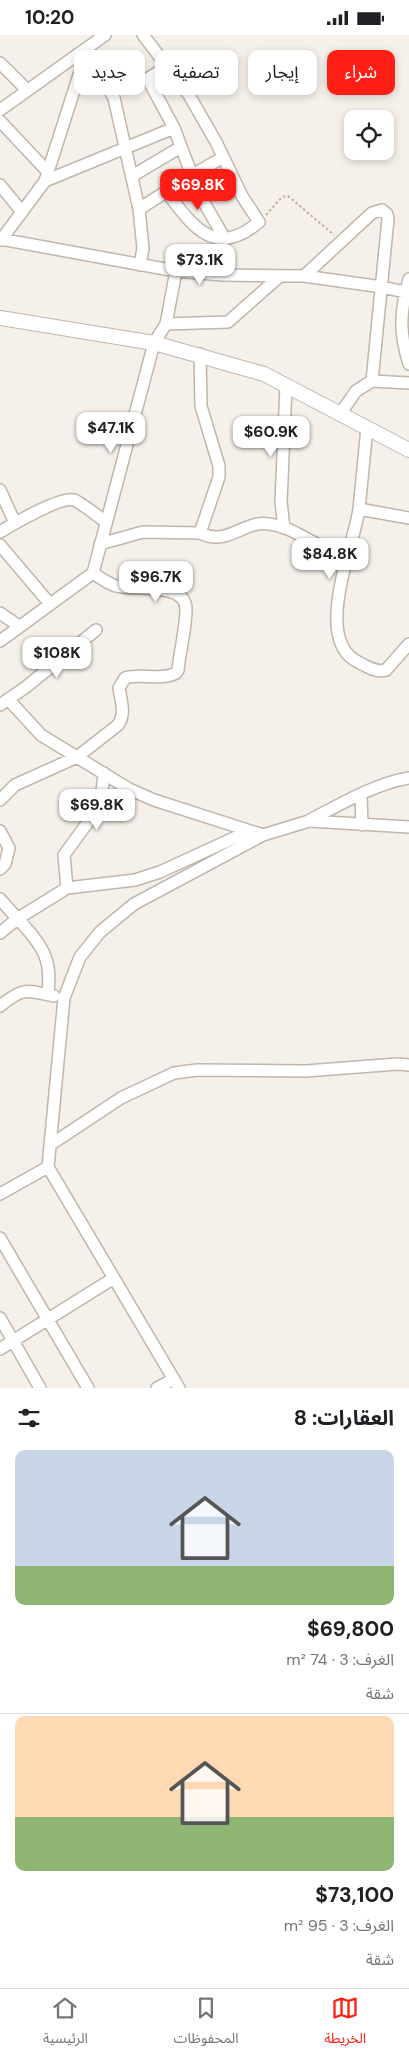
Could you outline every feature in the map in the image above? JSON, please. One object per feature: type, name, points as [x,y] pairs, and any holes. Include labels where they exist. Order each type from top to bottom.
[{"type":"street","points":[[89,50],[105,35]]},
{"type":"street","points":[[143,35],[155,52]]},
{"type":"street","points":[[1,108],[74,61]]},
{"type":"street","points":[[0,63],[27,90]]},
{"type":"street","points":[[155,74],[151,76],[149,81],[155,92]]},
{"type":"street","points":[[74,90],[46,177],[0,240],[176,271],[304,276],[382,287],[407,293]]},
{"type":"street","points":[[112,95],[140,209],[143,248],[140,265]]},
{"type":"street","points":[[156,95],[174,128],[207,209],[225,239]]},
{"type":"street","points":[[166,191],[183,214],[202,233],[212,237],[225,239],[239,236],[259,222],[242,196],[212,135],[189,95]]},
{"type":"street","points":[[0,121],[46,177]]},
{"type":"street","points":[[46,177],[126,149],[174,128]]},
{"type":"street","points":[[132,175],[181,147]]},
{"type":"street","points":[[140,209],[166,191],[222,158]]},
{"type":"street","points":[[0,185],[22,212]]},
{"type":"street","points":[[304,276],[372,213],[382,210],[387,214],[382,287],[377,319],[372,381]]},
{"type":"street","points":[[0,641],[93,573],[154,343],[166,324],[176,271]]},
{"type":"street","points":[[166,324],[228,322],[280,276]]},
{"type":"street","points":[[409,279],[400,321],[403,344],[409,364]]},
{"type":"street","points":[[0,318],[154,343],[264,374],[409,450]]},
{"type":"street","points":[[200,355],[201,406],[219,466],[219,477],[200,533]]},
{"type":"street","points":[[340,414],[356,391],[372,381],[409,383]]},
{"type":"street","points":[[284,528],[281,502],[286,386]]},
{"type":"street","points":[[367,428],[359,509],[337,610],[340,641],[346,652],[356,661],[382,671],[386,670],[409,644]]},
{"type":"street","points":[[0,491],[15,523]]},
{"type":"street","points":[[0,532],[49,507],[73,499],[106,521]]},
{"type":"street","points":[[359,509],[409,518]]},
{"type":"street","points":[[100,544],[143,532],[200,533],[217,538],[260,523],[284,528],[322,546],[348,554]]},
{"type":"street","points":[[0,545],[50,604]]},
{"type":"street","points":[[0,800],[15,785],[77,757],[114,729],[122,719],[119,688],[125,678],[133,676],[168,677],[176,673],[186,608],[181,596],[175,593],[115,586],[93,573]]},
{"type":"street","points":[[0,613],[19,626]]},
{"type":"street","points":[[96,630],[4,702],[40,735],[129,789],[154,800],[263,835]]},
{"type":"street","points":[[68,888],[64,855],[101,801],[104,773]]},
{"type":"street","points":[[157,1388],[177,1383],[48,1167],[64,998],[80,957],[100,932],[134,905],[263,835],[308,821],[361,794],[398,780],[409,779]]},
{"type":"street","points":[[361,794],[362,825]]},
{"type":"street","points":[[308,821],[409,827]]},
{"type":"street","points":[[0,831],[9,849],[5,864],[0,869]]},
{"type":"street","points":[[0,933],[17,919],[68,888],[104,885],[143,878],[249,831]]},
{"type":"street","points":[[0,899],[40,947],[46,958],[49,971],[48,995]]},
{"type":"street","points":[[1,1004],[20,991],[28,990],[64,998]]},
{"type":"street","points":[[50,1145],[120,1098],[174,1073],[197,1070],[306,1071],[409,1065]]},
{"type":"street","points":[[0,1194],[48,1167]]},
{"type":"street","points":[[0,1238],[88,1388]]},
{"type":"street","points":[[0,1349],[46,1318],[114,1277]]},
{"type":"street","points":[[0,1318],[40,1388]]},
{"type":"path","points":[[259,222],[282,197],[288,196],[341,241]]}]
